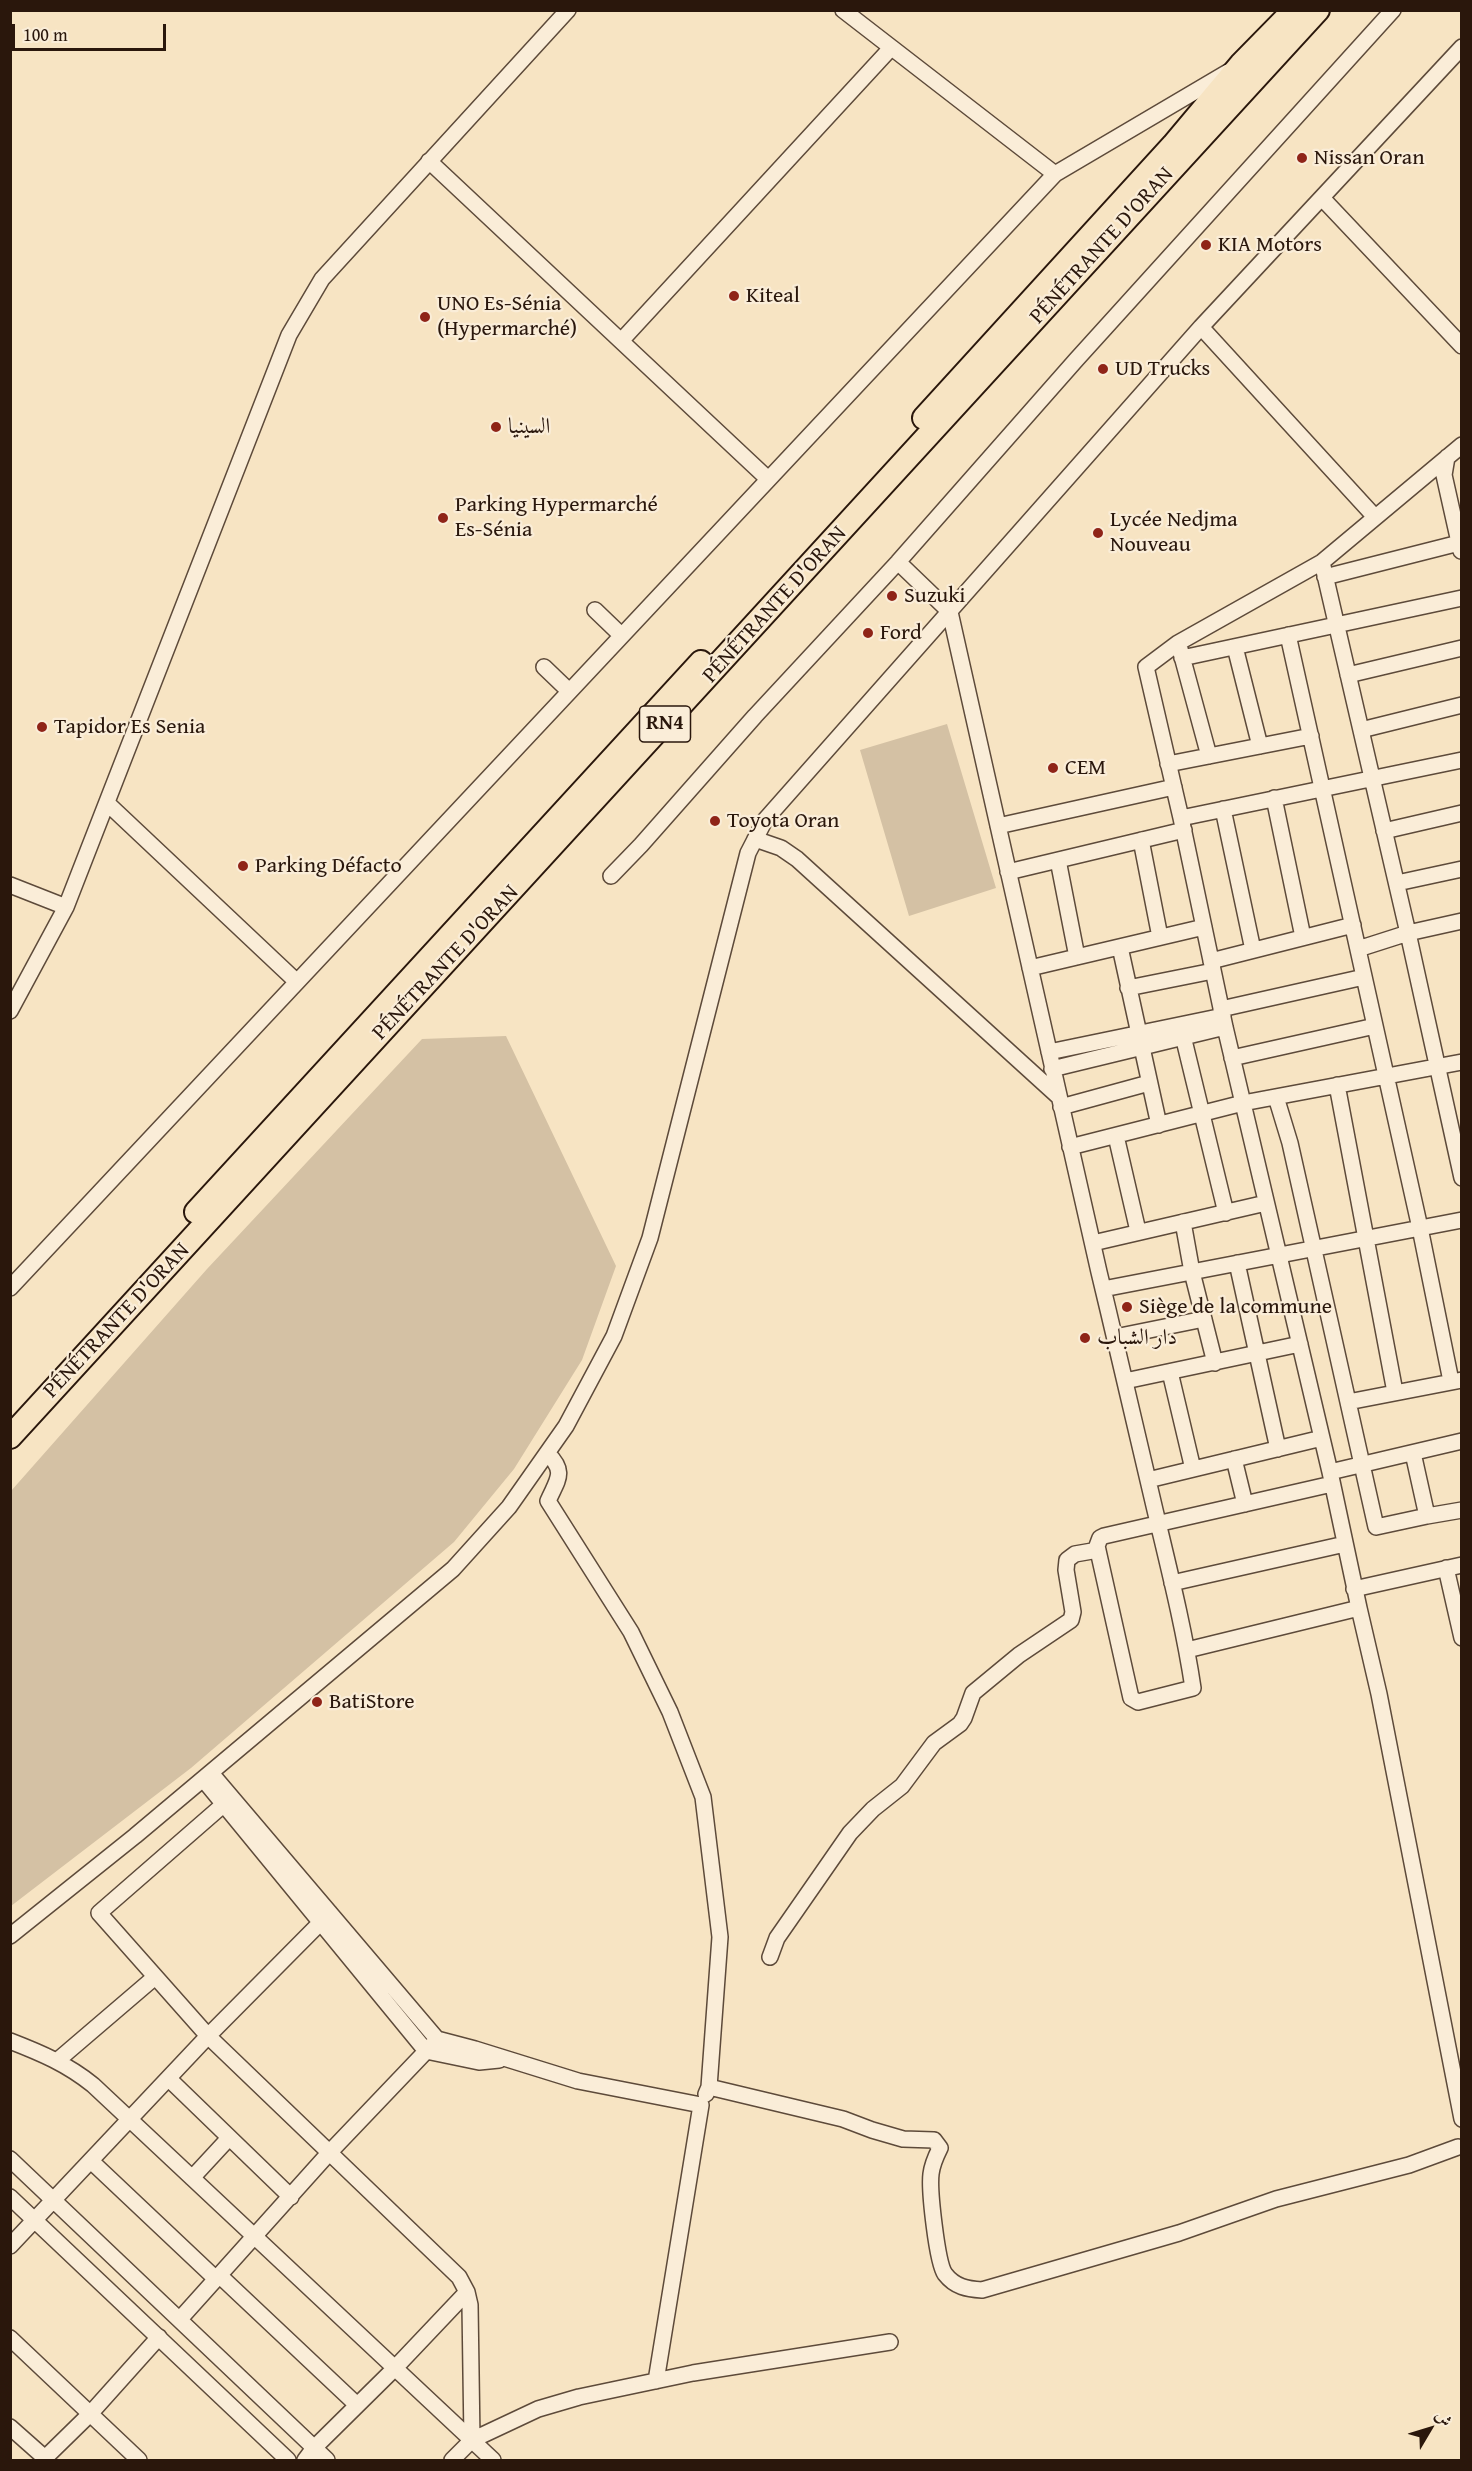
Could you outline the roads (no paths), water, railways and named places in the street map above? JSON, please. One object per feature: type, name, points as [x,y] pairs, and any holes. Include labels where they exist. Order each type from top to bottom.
[{"type":"highway","name":"PÉNÉTRANTE D'ORAN","points":[[10,1417],[1173,145],[1241,64],[1294,10]]},
{"type":"highway","name":"PÉNÉTRANTE D'ORAN","points":[[10,1437],[1318,10]]},
{"type":"street","points":[[10,1011],[66,906],[290,335],[322,279],[568,10]]},
{"type":"street","points":[[843,10],[1055,174]]},
{"type":"street","points":[[611,876],[898,562],[1076,360],[1394,10]]},
{"type":"street","points":[[10,1936],[207,1776],[453,1569],[509,1508],[566,1426],[614,1336],[650,1238],[748,853],[765,820],[1201,327],[1461,47]]},
{"type":"street","points":[[621,341],[891,48]]},
{"type":"street","points":[[10,1288],[1055,174],[1241,64]]},
{"type":"street","points":[[429,161],[768,479]]},
{"type":"street","points":[[1322,198],[1461,346]]},
{"type":"street","points":[[1201,327],[1375,517]]},
{"type":"street","points":[[1461,445],[1375,517],[1323,570],[1180,651],[1146,666],[1232,1058],[1322,1438],[1379,1694],[1461,2119]]},
{"type":"street","points":[[1323,570],[1460,548],[1444,475],[1447,457]]},
{"type":"street","points":[[898,562],[950,612],[1070,1147],[1104,1289],[1158,1525],[1172,1583],[1187,1650],[1193,1688],[1138,1702],[1131,1698],[1098,1550],[1098,1541],[1104,1536],[1158,1525],[1245,1504],[1331,1478],[1362,1465],[1461,1441]]},
{"type":"street","points":[[1323,570],[1438,1067],[1455,1117],[1461,1171]]},
{"type":"street","points":[[1180,651],[1235,647],[1461,598]]},
{"type":"street","points":[[595,610],[621,635]]},
{"type":"street","points":[[1288,635],[1456,1381],[1348,1402]]},
{"type":"street","points":[[1235,647],[1260,746]]},
{"type":"street","points":[[1348,675],[1461,648]]},
{"type":"street","points":[[1180,651],[1209,756]]},
{"type":"street","points":[[544,667],[569,691]]},
{"type":"street","points":[[1361,730],[1461,705]]},
{"type":"street","points":[[1168,764],[1311,736]]},
{"type":"street","points":[[1008,872],[1141,840],[1223,809],[1461,760]]},
{"type":"street","points":[[998,826],[1174,787]]},
{"type":"street","points":[[1274,798],[1303,937]]},
{"type":"street","points":[[107,803],[297,981]]},
{"type":"street","points":[[1223,809],[1253,950]]},
{"type":"street","points":[[1384,831],[1461,813]]},
{"type":"street","points":[[755,839],[781,848],[797,859],[1060,1102]]},
{"type":"street","points":[[1141,840],[1160,937]]},
{"type":"street","points":[[1058,860],[1077,957]]},
{"type":"street","points":[[1397,883],[1461,869]]},
{"type":"street","points":[[10,885],[66,906]]},
{"type":"street","points":[[1358,949],[1408,933],[1461,922]]},
{"type":"street","points":[[1128,988],[1212,966],[1253,950],[1353,925]]},
{"type":"street","points":[[1030,968],[1204,927]]},
{"type":"street","points":[[1120,947],[1159,1125]]},
{"type":"street","points":[[1053,1069],[1139,1040],[1364,977]]},
{"type":"street","points":[[1049,1052],[1183,1036],[1223,1018]]},
{"type":"street","points":[[1232,1058],[1375,1026]]},
{"type":"street","points":[[1183,1036],[1226,1213]]},
{"type":"street","points":[[1070,1147],[1243,1103],[1461,1062]]},
{"type":"street","points":[[1060,1102],[1149,1083]]},
{"type":"street","points":[[1337,1085],[1395,1392]]},
{"type":"street","points":[[1276,1097],[1290,1143],[1376,1527],[1461,1509]]},
{"type":"street","points":[[1116,1136],[1138,1232]]},
{"type":"street","points":[[1093,1243],[1266,1203]]},
{"type":"street","points":[[1104,1289],[1461,1220]]},
{"type":"street","points":[[1183,1222],[1192,1272],[1215,1362]]},
{"type":"street","points":[[1237,1263],[1278,1449]]},
{"type":"street","points":[[1115,1337],[1204,1319]]},
{"type":"street","points":[[1125,1381],[1300,1344]]},
{"type":"street","points":[[1170,1372],[1193,1469]]},
{"type":"street","points":[[1148,1480],[1322,1438]]},
{"type":"street","points":[[1413,1453],[1427,1516]]},
{"type":"street","points":[[547,1454],[558,1463],[560,1475],[548,1501],[631,1632],[670,1712],[703,1797],[720,1936],[709,2088],[702,2105],[656,2380]]},
{"type":"street","points":[[1234,1459],[1245,1504]]},
{"type":"street","points":[[1172,1583],[1345,1544]]},
{"type":"street","points":[[770,1957],[777,1938],[850,1833],[873,1809],[902,1786],[934,1743],[960,1724],[973,1693],[1019,1654],[1070,1622],[1073,1612],[1066,1570],[1067,1560],[1072,1555],[1098,1550]]},
{"type":"street","points":[[1354,1589],[1461,1564]]},
{"type":"street","points":[[1446,1568],[1461,1635]]},
{"type":"street","points":[[1187,1650],[1359,1608]]},
{"type":"street","points":[[207,1776],[223,1805],[437,2039],[578,2081],[702,2105]]},
{"type":"street","points":[[207,1776],[324,1918],[426,2051],[479,2061],[509,2060]]},
{"type":"street","points":[[223,1805],[99,1912],[208,2036],[459,2277],[467,2292],[471,2312],[472,2440]]},
{"type":"street","points":[[10,2246],[208,2036],[324,1918]]},
{"type":"street","points":[[58,2060],[155,1977]]},
{"type":"street","points":[[180,2319],[329,2153],[437,2039]]},
{"type":"street","points":[[10,2041],[58,2060],[93,2085],[493,2460]]},
{"type":"street","points":[[169,2079],[291,2197]]},
{"type":"street","points":[[709,2088],[843,2119],[903,2139],[934,2140],[940,2148],[931,2173],[930,2190],[943,2272],[954,2283],[967,2289],[982,2290],[1179,2234],[1276,2199],[1408,2165],[1458,2147]]},
{"type":"street","points":[[192,2178],[229,2138]]},
{"type":"street","points":[[10,2159],[180,2319],[310,2454],[327,2460]]},
{"type":"street","points":[[91,2161],[354,2408]]},
{"type":"street","points":[[10,2197],[288,2460]]},
{"type":"street","points":[[310,2454],[467,2292]]},
{"type":"street","points":[[10,2427],[45,2460],[159,2337]]},
{"type":"street","points":[[10,2338],[90,2414],[131,2458]]},
{"type":"street","points":[[452,2460],[472,2440],[538,2409],[579,2397],[693,2373],[890,2342]]},
{"type":"place","name":"Nissan Oran","points":[[1302,158]]},
{"type":"place","name":"KIA Motors","points":[[1206,245]]},
{"type":"place","name":"Kiteal","points":[[734,296]]},
{"type":"place","name":"UNO Es-Sénia (Hypermarché)","points":[[425,317]]},
{"type":"place","name":"UD Trucks","points":[[1103,369]]},
{"type":"place","name":"السينيا","points":[[496,427]]},
{"type":"place","name":"Parking Hypermarché Es-Sénia","points":[[443,518]]},
{"type":"place","name":"Lycée Nedjma Nouveau","points":[[1098,533]]},
{"type":"place","name":"Suzuki","points":[[892,596]]},
{"type":"place","name":"Ford","points":[[868,633]]},
{"type":"place","name":"Tapidor Es Senia","points":[[42,727]]},
{"type":"place","name":"CEM","points":[[1053,768]]},
{"type":"place","name":"Toyota Oran","points":[[715,821]]},
{"type":"place","name":"Parking Défacto","points":[[243,866]]},
{"type":"place","name":"Siège de la commune","points":[[1127,1307]]},
{"type":"place","name":"دار الشباب","points":[[1085,1338]]},
{"type":"place","name":"BatiStore","points":[[317,1702]]}]
